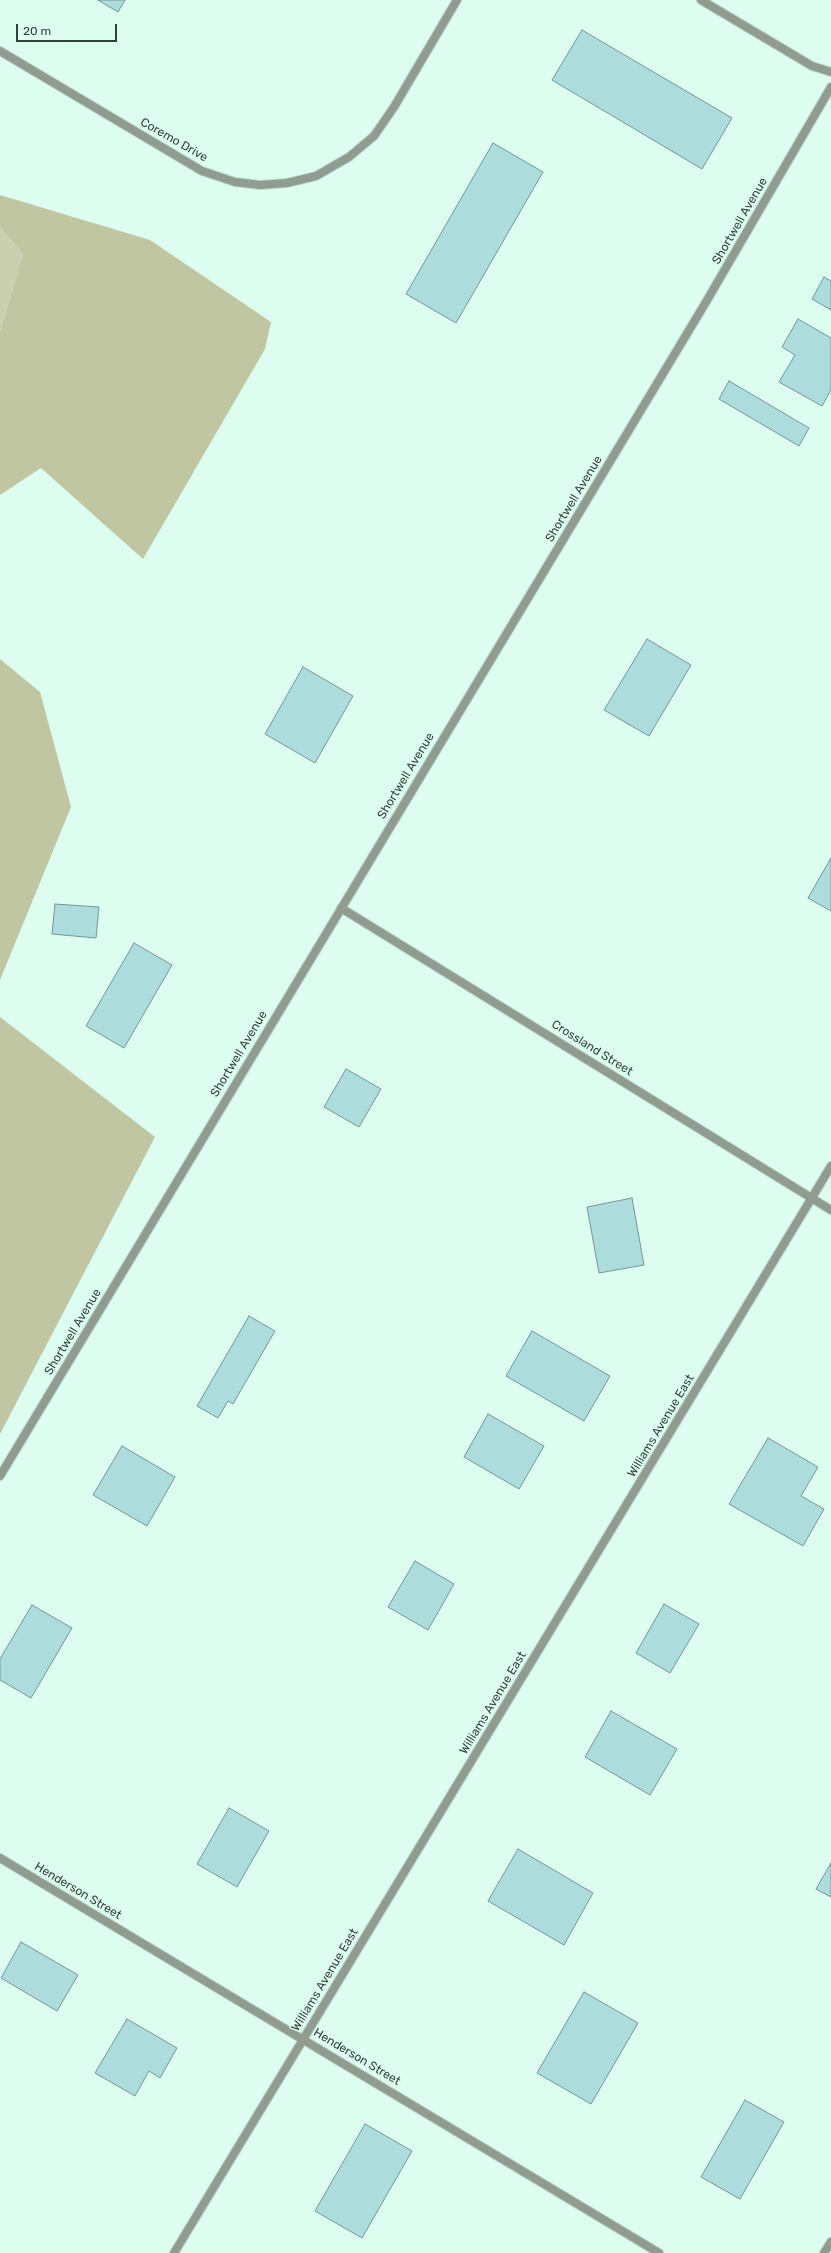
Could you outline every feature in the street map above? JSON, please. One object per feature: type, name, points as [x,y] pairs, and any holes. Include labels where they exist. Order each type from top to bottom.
[{"type":"street","name":"Coremo Drive","points":[[0,51],[202,171],[235,182],[254,184],[287,183],[316,176],[349,157],[374,136],[394,107],[457,0]]},
{"type":"street","points":[[701,0],[812,66],[831,72]]},
{"type":"street","name":"Shortwell Avenue","points":[[0,1476],[706,302],[831,87]]},
{"type":"street","name":"Crossland Street","points":[[341,908],[831,1210]]},
{"type":"street","name":"Williams Avenue East","points":[[174,2253],[831,1166]]},
{"type":"street","name":"Henderson Street","points":[[0,1858],[659,2253]]},
{"type":"street","points":[[824,2253],[831,2242]]},
{"type":"green space","points":[[0,195],[150,240],[271,322],[265,349],[143,559],[41,468],[0,495],[0,331],[23,254],[0,227]]},
{"type":"green space","points":[[0,227],[23,254],[0,331]]},
{"type":"green space","points":[[0,659],[40,692],[71,807],[0,980]]},
{"type":"green space","points":[[0,1017],[155,1137],[0,1434]]},
{"type":"building","points":[[98,0],[125,0],[118,12]]},
{"type":"building","points":[[582,30],[732,118],[702,169],[552,80]]},
{"type":"building","points":[[493,143],[543,172],[456,323],[406,294]]},
{"type":"building","points":[[824,277],[831,281],[831,310],[812,299]]},
{"type":"building","points":[[798,319],[831,338],[831,390],[822,406],[779,382],[795,355],[782,347]]},
{"type":"building","points":[[729,381],[809,428],[799,446],[719,399]]},
{"type":"building","points":[[647,639],[691,665],[649,736],[604,710]]},
{"type":"building","points":[[303,667],[353,696],[315,763],[265,734]]},
{"type":"building","points":[[831,858],[831,911],[808,898]]},
{"type":"building","points":[[55,904],[99,907],[96,938],[52,934]]},
{"type":"building","points":[[134,943],[172,965],[124,1048],[86,1026]]},
{"type":"building","points":[[346,1069],[381,1089],[359,1127],[324,1107]]},
{"type":"building","points":[[632,1198],[644,1265],[599,1273],[587,1207]]},
{"type":"building","points":[[249,1316],[275,1331],[233,1404],[228,1401],[218,1418],[197,1406]]},
{"type":"building","points":[[532,1331],[610,1376],[584,1421],[506,1376]]},
{"type":"building","points":[[488,1414],[544,1446],[519,1489],[464,1457]]},
{"type":"building","points":[[768,1438],[818,1467],[801,1496],[824,1509],[803,1546],[729,1504]]},
{"type":"building","points":[[122,1446],[175,1477],[147,1526],[93,1495]]},
{"type":"building","points":[[415,1561],[454,1584],[428,1630],[388,1607]]},
{"type":"building","points":[[664,1604],[699,1624],[670,1673],[636,1653]]},
{"type":"building","points":[[32,1605],[72,1628],[31,1698],[0,1680],[0,1659]]},
{"type":"building","points":[[611,1711],[677,1749],[650,1795],[585,1757]]},
{"type":"building","points":[[229,1808],[269,1831],[237,1887],[197,1864]]},
{"type":"building","points":[[518,1849],[593,1893],[564,1945],[488,1901]]},
{"type":"building","points":[[831,1863],[831,1897],[816,1889]]},
{"type":"building","points":[[21,1942],[78,1975],[57,2011],[1,1978]]},
{"type":"building","points":[[584,1992],[638,2023],[591,2104],[537,2073]]},
{"type":"building","points":[[127,2019],[177,2048],[160,2078],[149,2071],[135,2096],[95,2073]]},
{"type":"building","points":[[745,2100],[784,2122],[740,2199],[701,2177]]},
{"type":"building","points":[[365,2124],[412,2151],[362,2238],[315,2211]]}]
